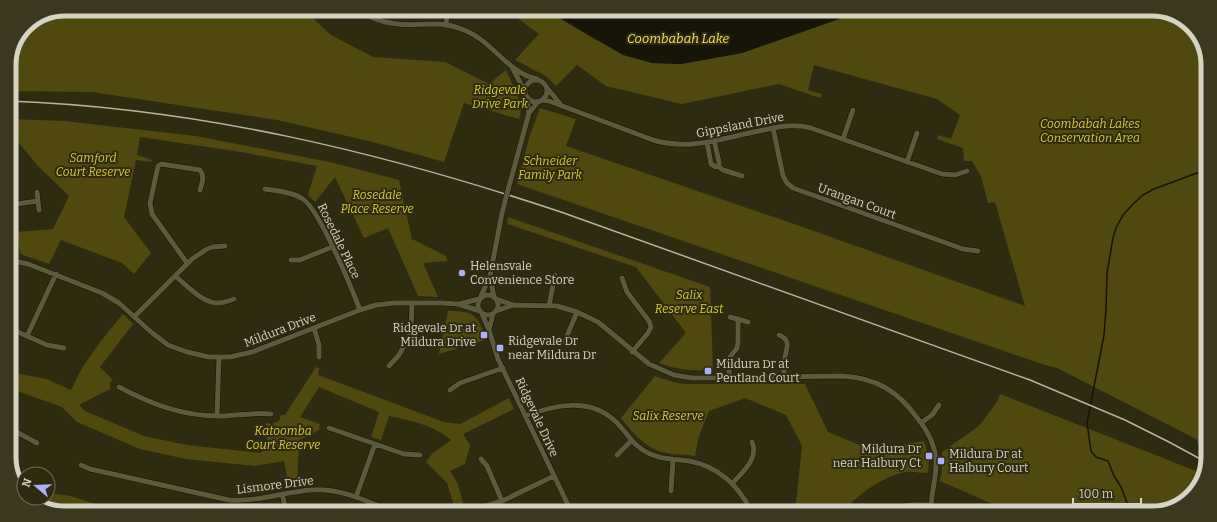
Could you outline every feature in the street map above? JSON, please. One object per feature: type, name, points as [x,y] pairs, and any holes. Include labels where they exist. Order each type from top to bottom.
[{"type":"street","points":[[368,16],[374,19],[397,24],[446,24],[463,29],[481,38],[513,68],[528,78],[537,79],[543,82],[547,88],[546,95],[529,113],[502,212],[490,276],[477,305],[481,312],[488,315],[513,305]]},
{"type":"street","points":[[446,24],[447,16]]},
{"type":"street","points":[[513,68],[525,95],[529,113]]},
{"type":"street","points":[[537,79],[528,83],[525,90],[525,95],[531,101],[540,101]]},
{"type":"street","name":"Gippsland Drive","points":[[547,88],[563,106]]},
{"type":"street","name":"Gippsland Drive","points":[[540,101],[563,106],[660,142],[684,145],[707,142],[789,125],[805,126],[942,174],[956,175],[967,171]]},
{"type":"street","points":[[843,139],[853,110]]},
{"type":"street","name":"Urangan Court","points":[[772,128],[783,176],[787,183],[793,188],[963,249],[978,251]]},
{"type":"street","points":[[906,162],[917,133]]},
{"type":"street","points":[[714,140],[719,162],[718,166]]},
{"type":"street","points":[[707,142],[712,165],[714,167],[718,166],[723,170],[742,176]]},
{"type":"street","points":[[187,263],[152,214],[150,202],[158,166],[161,164],[200,170],[203,177],[200,190]]},
{"type":"street","name":"Rosedale Place","points":[[265,189],[295,195],[307,202],[314,210],[360,310]]},
{"type":"street","points":[[36,192],[39,210]]},
{"type":"street","points":[[16,204],[38,201]]},
{"type":"street","points":[[135,316],[187,263],[207,249],[225,246]]},
{"type":"street","points":[[291,260],[300,260],[332,247]]},
{"type":"street","name":"Mildura Drive","points":[[16,261],[56,274],[102,292],[119,303],[168,345],[196,355],[220,358],[252,352],[360,310],[385,304],[458,304],[480,298]]},
{"type":"street","points":[[27,336],[56,274]]},
{"type":"street","points":[[549,306],[555,275]]},
{"type":"street","points":[[175,276],[210,302],[223,303],[234,299]]},
{"type":"street","points":[[489,330],[498,305],[490,276]]},
{"type":"street","points":[[622,278],[627,292],[650,321],[651,327],[648,333],[632,352]]},
{"type":"street","points":[[480,298],[488,294],[513,305],[557,306],[577,312],[598,322],[632,352],[654,368],[674,375],[692,378],[784,376],[854,377],[874,382],[899,396],[909,406],[930,439],[936,461],[931,505],[904,506]]},
{"type":"street","points":[[389,366],[399,355],[411,333],[412,303]]},
{"type":"street","name":"Mildura Drive","points":[[458,304],[481,312]]},
{"type":"street","name":"Ridgevale Drive","points":[[481,312],[503,368],[569,506]]},
{"type":"street","points":[[564,343],[577,312]]},
{"type":"street","points":[[730,316],[748,322]]},
{"type":"street","points":[[729,377],[729,361],[738,342],[738,319]]},
{"type":"street","points":[[314,328],[319,345],[319,357]]},
{"type":"street","points":[[16,331],[47,345],[64,348]]},
{"type":"street","points":[[779,335],[785,338],[788,347],[785,359],[784,376]]},
{"type":"street","points":[[218,416],[220,358]]},
{"type":"street","points":[[450,390],[460,383],[503,368]]},
{"type":"street","points":[[119,387],[143,399],[164,407],[192,414],[218,416],[244,415],[259,412],[271,414]]},
{"type":"street","points":[[525,416],[569,404],[588,406],[602,412],[614,421],[631,441],[643,450],[673,460],[691,461],[705,466],[724,477],[741,494],[747,506]]},
{"type":"street","points":[[921,423],[932,415],[939,405]]},
{"type":"street","points":[[329,428],[404,454],[420,455]]},
{"type":"street","points":[[16,432],[37,443]]},
{"type":"street","points":[[617,455],[631,441]]},
{"type":"street","points":[[732,484],[753,458],[754,452],[752,442]]},
{"type":"street","points":[[356,497],[375,444]]},
{"type":"street","points":[[481,459],[487,466],[502,501]]},
{"type":"street","points":[[671,491],[673,460]]},
{"type":"street","name":"Lismore Drive","points":[[81,465],[90,469],[187,493],[229,500],[246,501],[282,494],[323,490],[343,492],[378,506]]},
{"type":"street","points":[[486,506],[502,501],[554,476]]},
{"type":"street","points":[[282,494],[285,506]]},
{"type":"green space","name":"Ridgevale Drive Park","points":[[59,16],[310,16],[331,35],[373,57],[445,62],[489,84],[506,70],[522,105],[519,119],[464,103],[444,162],[369,141],[277,120],[92,92],[16,91],[16,62],[21,43],[26,35],[40,23]]},
{"type":"green space","name":"Coombabah Lakes Conservation Area","points":[[515,16],[559,16],[594,39],[652,63],[681,64],[742,53],[848,16],[1152,16],[1171,20],[1182,26],[1196,43],[1201,62],[1201,450],[1196,439],[1057,368],[517,184],[530,135],[540,108],[576,119],[566,146],[797,225],[1025,306],[995,202],[988,203],[981,176],[972,161],[964,161],[963,148],[937,139],[938,135],[951,139],[960,115],[937,99],[814,65],[808,90],[822,94],[820,98],[779,84],[682,104],[606,86],[577,65],[556,86],[546,76],[515,60],[539,34]]},
{"type":"green space","name":"Samford Court Reserve","points":[[16,119],[64,121],[196,136],[330,162],[399,180],[412,239],[446,256],[447,261],[423,263],[438,297],[418,296],[388,228],[364,238],[335,177],[315,202],[308,195],[317,166],[235,151],[140,137],[137,155],[152,160],[151,162],[136,160],[124,217],[151,253],[134,274],[122,263],[61,240],[49,264],[20,253],[17,232],[53,229],[69,196],[38,166],[16,139]]},
{"type":"green space","name":"Salix Reserve East","points":[[508,217],[710,287],[713,370],[686,370],[659,363],[686,333],[636,267],[507,224]]},
{"type":"green space","points":[[448,311],[469,313],[474,316],[480,324],[485,340],[439,354]]},
{"type":"green space","name":"Katoomba Court Reserve","points":[[123,314],[133,324],[100,367],[113,380],[110,382],[110,389],[79,405],[85,411],[144,436],[187,445],[261,453],[267,442],[266,423],[272,424],[279,421],[281,415],[285,415],[316,367],[319,368],[318,375],[444,422],[460,424],[509,398],[514,409],[463,434],[470,445],[465,464],[450,471],[458,484],[464,506],[454,506],[447,483],[426,462],[432,454],[451,440],[430,427],[389,416],[381,440],[371,437],[379,412],[319,387],[300,417],[320,424],[319,430],[299,440],[297,486],[289,487],[284,461],[255,466],[186,459],[140,449],[77,422],[62,407],[16,391],[16,373],[47,379],[71,390],[83,366]]},
{"type":"green space","name":"Salix Reserve","points":[[655,376],[684,384],[805,384],[828,432],[871,450],[924,441],[929,459],[928,473],[906,472],[889,477],[880,481],[863,493],[849,506],[796,506],[802,446],[786,415],[745,398],[709,411],[699,436],[695,456],[670,454],[647,445],[621,418]]},
{"type":"green space","points":[[1000,394],[1196,471],[1198,473],[1197,476],[1189,489],[1179,498],[1158,506],[997,506],[940,481],[942,470],[942,452],[979,426],[997,402]]},
{"type":"green space","points":[[56,494],[71,496],[101,506],[56,505]]},
{"type":"water","name":"Coombabah Lake","points":[[559,16],[848,16],[742,53],[681,64],[652,63],[623,55]]},
{"type":"waterway","points":[[1128,506],[1108,461],[1096,457],[1091,451],[1087,423],[1104,335],[1107,273],[1113,238],[1116,228],[1123,215],[1143,195],[1154,189],[1201,173]]},
{"type":"railway","points":[[16,101],[80,105],[220,123],[357,152],[426,170],[493,190],[561,212],[1030,380],[1125,420],[1201,459]]},
{"type":"place","name":"Helensvale Convenience Store","points":[[462,273]]},
{"type":"place","name":"Ridgevale Dr at Mildura Drive","points":[[484,335]]},
{"type":"place","name":"Ridgevale Dr near Mildura Dr","points":[[500,348]]},
{"type":"place","name":"Mildura Dr at Pentland Court","points":[[708,371]]},
{"type":"place","name":"Mildura Dr near Halbury Ct","points":[[929,456]]},
{"type":"place","name":"Mildura Dr at Halbury Court","points":[[941,461]]},
{"type":"park label","name":"Schneider Family Park","points":[[550,168]]},
{"type":"park label","name":"Rosedale Place Reserve","points":[[377,202]]}]
